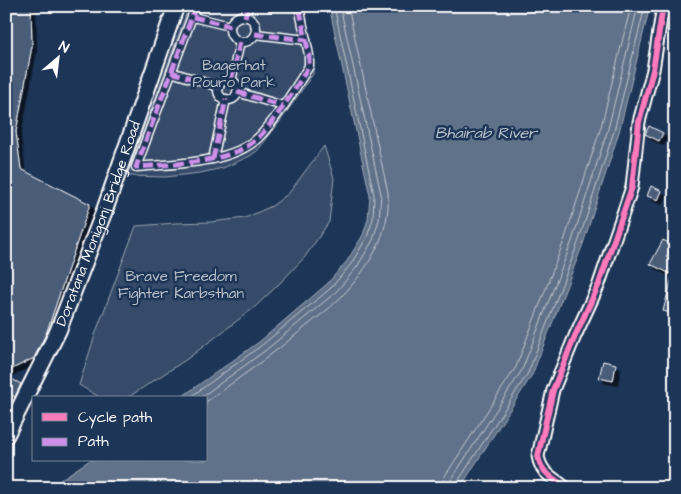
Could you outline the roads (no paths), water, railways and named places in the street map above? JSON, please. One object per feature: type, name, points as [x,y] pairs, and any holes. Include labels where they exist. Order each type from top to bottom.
[{"type":"main road","name":"Doratana Monigonj Bridge Road","points":[[6,435],[58,331],[105,209],[176,6]]},
{"type":"street","points":[[196,6],[136,167],[213,159],[239,151],[256,140],[268,127],[309,66],[309,55],[299,6]]},
{"type":"street","points":[[245,17],[248,6]]},
{"type":"street","points":[[566,488],[543,470],[538,456],[553,390],[599,284],[632,187],[639,122],[653,70],[663,6]]},
{"type":"street","points":[[241,16],[253,21],[256,30],[249,41],[240,42],[230,34],[230,26],[236,18],[241,16]]},
{"type":"street","points":[[193,17],[230,26]]},
{"type":"street","points":[[255,34],[306,40]]},
{"type":"street","points":[[231,80],[240,42]]},
{"type":"street","points":[[171,72],[219,87]]},
{"type":"street","points":[[231,80],[236,85],[237,92],[233,98],[226,99],[220,94],[219,87],[224,81],[231,80]]},
{"type":"street","points":[[237,92],[282,106]]},
{"type":"street","points":[[213,159],[226,99]]},
{"type":"water","name":"Bhairab River","points":[[329,6],[650,6],[619,132],[583,244],[532,375],[460,488],[48,488],[87,462],[208,462],[208,396],[183,396],[259,342],[327,284],[347,261],[363,235],[368,219],[370,196]]},
{"type":"park label","name":"Bagerhat Pouro Park","points":[[234,74]]},
{"type":"park label","name":"Brave Freedom Fighter Karbsthan","points":[[181,284]]}]
